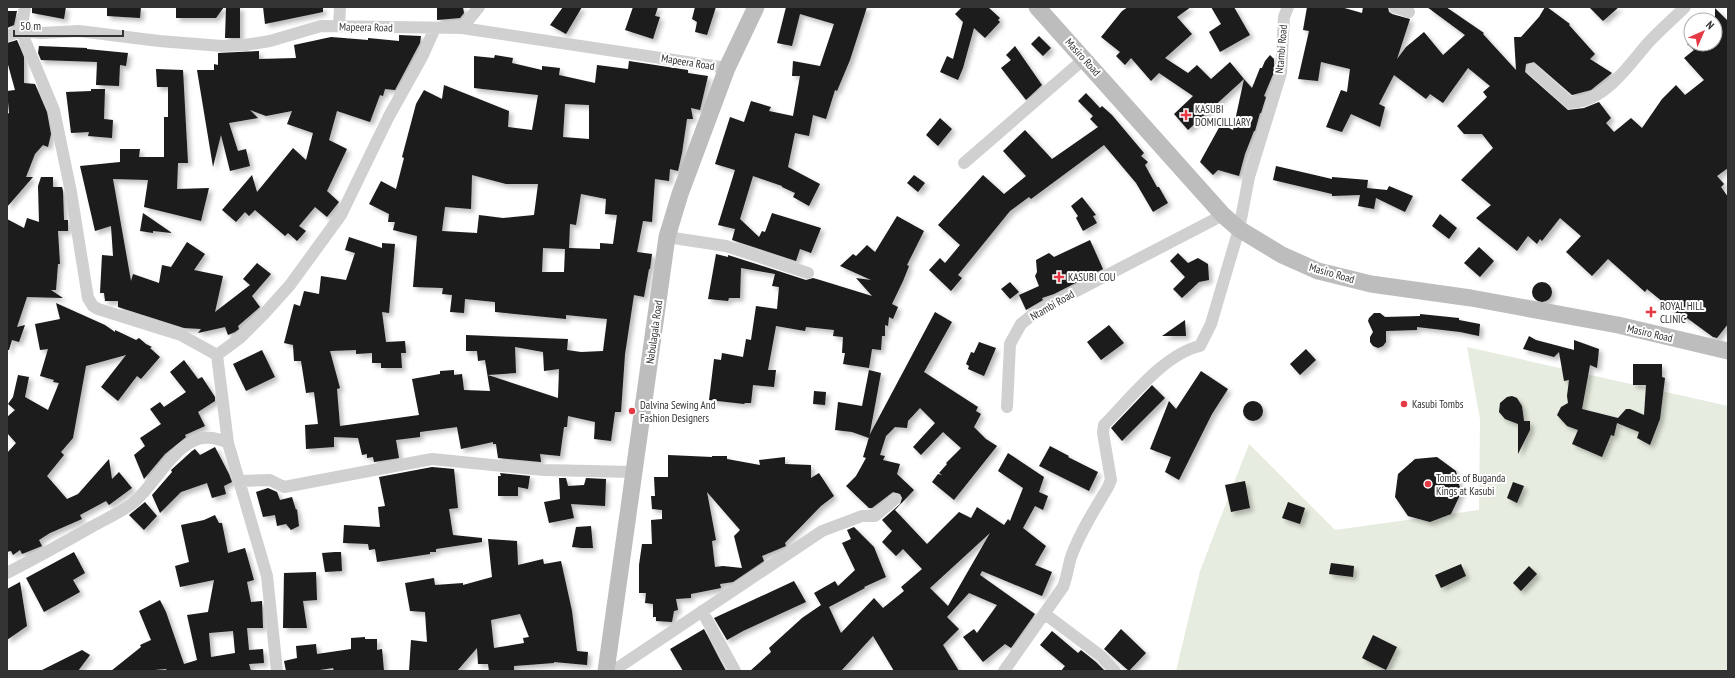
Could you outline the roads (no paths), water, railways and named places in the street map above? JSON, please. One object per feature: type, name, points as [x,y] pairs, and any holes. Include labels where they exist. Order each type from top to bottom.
[{"type":"main road","name":"Nabulagala Road","points":[[606,671],[667,237],[680,194],[727,68],[756,7]]},
{"type":"main road","name":"Masiro Road","points":[[1037,7],[1223,215],[1239,229],[1282,255],[1318,271],[1370,284],[1471,298],[1618,325],[1728,351]]},
{"type":"street","points":[[25,7],[21,31],[54,110],[71,192],[88,298],[93,306],[98,310],[181,335],[217,355]]},
{"type":"street","points":[[339,26],[340,7]]},
{"type":"street","points":[[462,28],[479,7]]},
{"type":"street","name":"Ntambi Road","points":[[1045,614],[1067,577],[1071,558],[1078,541],[1111,480],[1103,433],[1104,425],[1160,368],[1186,350],[1200,346],[1211,324],[1239,229],[1249,177],[1281,73],[1284,17],[1288,7]]},
{"type":"street","points":[[1395,7],[1409,12]]},
{"type":"street","points":[[1532,69],[1570,103],[1581,102],[1598,95],[1627,69],[1648,43],[1685,7]]},
{"type":"street","name":"Mapeera Road","points":[[7,36],[21,31],[79,31],[159,42],[222,46],[245,45],[270,41],[321,26],[462,28],[727,68]]},
{"type":"street","points":[[217,355],[240,338],[290,285],[341,215],[389,116],[422,56],[435,28]]},
{"type":"street","points":[[964,163],[1084,59]]},
{"type":"street","name":"Ntambi Road","points":[[1007,407],[1010,344],[1021,324],[1036,312],[1223,215]]},
{"type":"street","points":[[667,237],[726,246],[808,273]]},
{"type":"street","points":[[217,355],[228,443],[267,576],[277,671]]},
{"type":"street","points":[[7,573],[132,503],[174,456],[188,445],[198,440],[209,438],[217,438],[228,443]]},
{"type":"street","points":[[240,481],[270,480],[284,487],[432,459],[544,470],[634,472]]},
{"type":"street","points":[[613,671],[822,531],[862,516],[875,516],[894,499]]},
{"type":"street","points":[[702,611],[735,671]]},
{"type":"street","points":[[1004,671],[1045,614],[1101,656],[1115,671]]},
{"type":"place","name":"KASUBI DOMICILLIARY","points":[[1186,115]]},
{"type":"place","name":"KASUBI COU","points":[[1059,277]]},
{"type":"place","name":"ROYAL HILL CLINIC","points":[[1651,312]]},
{"type":"place","name":"Kasubi Tombs","points":[[1404,404]]},
{"type":"place","name":"Dalvina Sewing And Fashion Designers","points":[[632,411]]},
{"type":"place","name":"Tombs of Buganda Kings at Kasubi","points":[[1428,484]]}]
